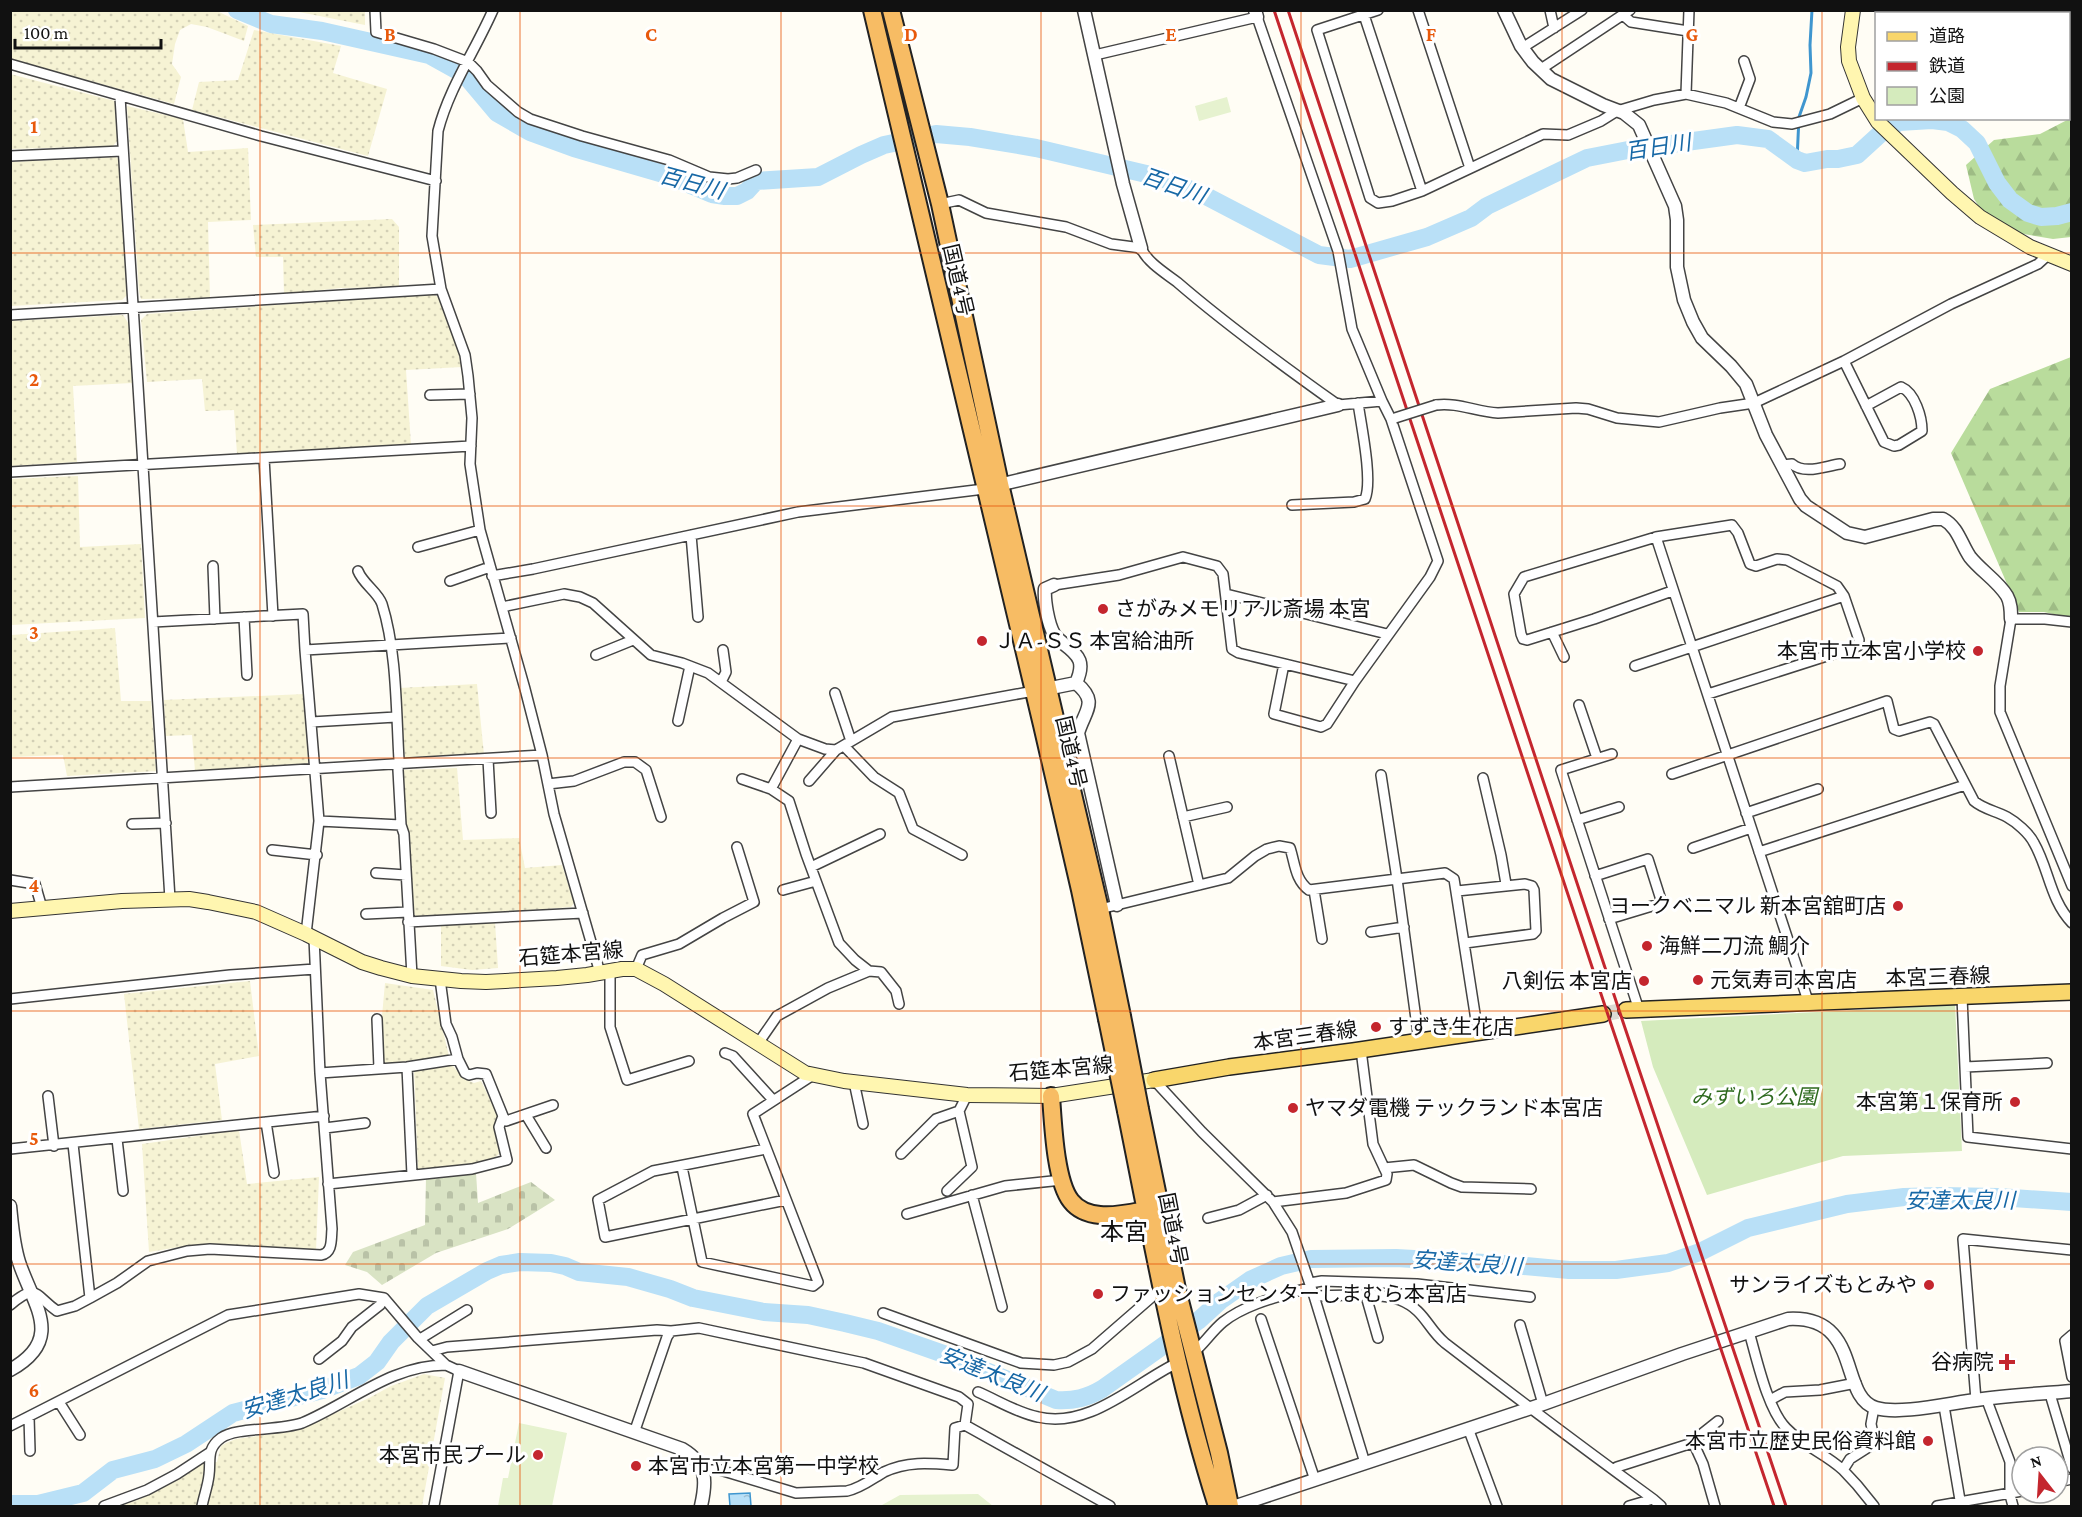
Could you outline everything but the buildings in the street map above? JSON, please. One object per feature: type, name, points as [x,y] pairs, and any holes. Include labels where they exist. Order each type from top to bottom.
[{"type":"highway","name":"国道4号","points":[[872,10],[1041,689],[1100,909],[1114,1018]]},
{"type":"highway","name":"国道4号","points":[[891,10],[940,204],[992,487]]},
{"type":"highway","name":"国道4号","points":[[1041,689],[1080,890],[1114,1018],[1153,1208],[1176,1360],[1199,1451],[1217,1506]]},
{"type":"highway","points":[[1051,1096],[1054,1139],[1062,1180],[1072,1202],[1089,1213],[1113,1216],[1153,1208]]},
{"type":"highway","name":"国道4号","points":[[1167,1291],[1193,1351],[1219,1452],[1230,1506]]},
{"type":"main road","points":[[1853,10],[1848,47],[1849,61],[1863,98],[1875,117]]},
{"type":"main road","points":[[1877,120],[1980,217],[2030,247],[2072,264]]},
{"type":"main road","name":"石筵本宮線","points":[[10,911],[189,899],[256,912],[362,962],[412,976],[486,982],[557,978],[636,969],[805,1072],[854,1082],[967,1095],[1051,1096],[1154,1080]]},
{"type":"main road","name":"本宮三春線","points":[[1633,1010],[2072,992]]},
{"type":"main road","name":"本宮三春線","points":[[1154,1080],[1229,1067],[1604,1014]]},
{"type":"street","points":[[375,10],[376,32],[434,49],[467,64],[518,112],[531,119],[669,160],[709,177],[737,178],[756,170]]},
{"type":"street","points":[[493,10],[467,64],[455,83],[441,116],[438,131],[432,236],[441,289],[465,356],[472,418],[473,486],[480,530],[542,755],[554,814],[583,913],[605,972],[610,1028],[627,1080],[689,1061]]},
{"type":"street","points":[[1084,10],[1123,184],[1141,248],[1192,296],[1262,351],[1338,405]]},
{"type":"street","points":[[1377,10],[1317,30],[1370,198],[1377,203],[1422,191],[1543,134],[1568,135],[1601,121],[1617,111],[1654,100],[1686,94],[1726,103],[1773,122],[1792,124],[1830,114],[1863,98]]},
{"type":"street","points":[[1418,10],[1470,168]]},
{"type":"street","points":[[1504,10],[1522,48],[1551,79],[1633,118],[1638,124],[1675,206],[1677,267],[1684,300],[1693,322],[1702,338],[1746,384],[1766,435],[1806,506],[1858,536],[1877,535],[1933,519],[1943,519],[1955,529],[1968,555],[2006,594],[2011,606],[2011,619],[2000,686],[2000,712],[2072,886]]},
{"type":"street","points":[[1550,10],[1554,28]]},
{"type":"street","points":[[1522,48],[1582,10]]},
{"type":"street","points":[[1686,94],[1689,10]]},
{"type":"street","points":[[1541,69],[1626,13],[1631,22],[1688,31]]},
{"type":"street","points":[[1095,55],[1256,14],[1338,251],[1352,329],[1382,401],[1393,418],[1438,561],[1430,577],[1387,634],[1327,724],[1321,726],[1274,714],[1284,664]]},
{"type":"street","points":[[1364,15],[1422,191]]},
{"type":"street","points":[[1739,108],[1750,79],[1744,61]]},
{"type":"street","points":[[10,64],[261,136],[436,181]]},
{"type":"street","points":[[120,97],[170,899]]},
{"type":"street","points":[[10,156],[122,151]]},
{"type":"street","points":[[940,204],[959,200],[986,213],[1066,228],[1112,244],[1141,248]]},
{"type":"street","points":[[1393,418],[1436,405],[1451,404],[1498,413],[1588,409],[1617,418],[1659,422],[1754,403],[1844,361],[1951,304],[2038,264],[2049,254]]},
{"type":"street","points":[[10,315],[441,289]]},
{"type":"street","points":[[1844,361],[1866,406],[1884,442],[1894,446],[1899,445],[1922,431],[1922,418],[1907,389],[1901,387],[1866,406]]},
{"type":"street","points":[[430,395],[470,394]]},
{"type":"street","points":[[450,581],[491,572],[533,569],[798,512],[992,487],[1338,405],[1382,401]]},
{"type":"street","points":[[1292,505],[1354,502],[1365,499],[1367,495],[1366,450],[1358,403]]},
{"type":"street","points":[[10,472],[471,446]]},
{"type":"street","points":[[264,458],[273,616]]},
{"type":"street","points":[[1782,465],[1792,464],[1801,470],[1809,470],[1840,464]]},
{"type":"street","points":[[1672,591],[1527,640],[1523,639],[1515,609],[1514,594],[1524,577],[1656,537],[1732,525],[1738,532],[1750,564],[1756,566],[1777,559],[1787,560],[1837,586],[1844,596],[1859,640],[1858,646],[1708,694]]},
{"type":"street","points":[[418,547],[480,530]]},
{"type":"street","points":[[691,535],[699,617]]},
{"type":"street","points":[[1656,537],[1809,1004]]},
{"type":"street","points":[[1076,683],[1081,661],[1075,652],[1054,636],[1046,607],[1045,589],[1054,585],[1119,575],[1183,557],[1217,566],[1223,574],[1232,649],[1239,653],[1355,681]]},
{"type":"street","points":[[213,566],[215,619]]},
{"type":"street","points":[[358,571],[361,579],[381,602],[391,645],[412,976]]},
{"type":"street","points":[[502,607],[564,594],[580,597],[593,603],[651,655],[708,673],[798,739],[825,749],[844,746]]},
{"type":"street","points":[[1226,594],[1387,634]]},
{"type":"street","points":[[1635,666],[1844,596]]},
{"type":"street","points":[[10,1305],[31,1292],[40,1295],[57,1311],[75,1306],[117,1283],[147,1261],[187,1251],[210,1249],[311,1255],[326,1254],[331,1246],[332,1229],[315,969],[310,936],[319,821],[303,614],[153,622]]},
{"type":"street","points":[[244,617],[247,675]]},
{"type":"street","points":[[2011,619],[2072,622]]},
{"type":"street","points":[[1552,632],[1564,657]]},
{"type":"street","points":[[305,650],[511,638]]},
{"type":"street","points":[[596,655],[633,640]]},
{"type":"street","points":[[721,682],[726,672],[723,650]]},
{"type":"street","points":[[678,721],[690,666]]},
{"type":"street","points":[[809,781],[844,746],[892,717],[1076,683]]},
{"type":"street","points":[[1076,683],[1087,694],[1089,701],[1089,709],[1078,733],[1117,905]]},
{"type":"street","points":[[835,693],[844,746],[874,777],[899,793],[913,829],[962,855]]},
{"type":"street","points":[[1672,774],[1887,701],[1892,726],[1896,731],[1923,723],[1934,724],[1974,801],[2007,817],[2028,835],[2034,843],[2055,897],[2064,915],[2072,923]]},
{"type":"street","points":[[1580,705],[1597,758]]},
{"type":"street","points":[[311,722],[396,717]]},
{"type":"street","points":[[771,789],[798,739]]},
{"type":"street","points":[[1612,754],[1561,770],[1610,920],[1633,1010]]},
{"type":"street","points":[[10,787],[542,755]]},
{"type":"street","points":[[1169,756],[1199,885]]},
{"type":"street","points":[[488,759],[491,813]]},
{"type":"street","points":[[548,784],[574,780],[624,762],[635,762],[646,770],[661,817]]},
{"type":"street","points":[[1382,775],[1419,1041]]},
{"type":"street","points":[[1483,778],[1502,855],[1506,884]]},
{"type":"street","points":[[742,779],[771,789],[789,801],[839,943],[855,960],[869,970],[881,972],[896,991],[899,1004]]},
{"type":"street","points":[[1759,852],[1965,785]]},
{"type":"street","points":[[1746,813],[1818,789]]},
{"type":"street","points":[[1183,817],[1227,807]]},
{"type":"street","points":[[1577,820],[1619,807]]},
{"type":"street","points":[[319,821],[401,825]]},
{"type":"street","points":[[132,824],[166,823]]},
{"type":"street","points":[[1694,848],[1750,828]]},
{"type":"street","points":[[811,867],[880,834]]},
{"type":"street","points":[[1100,909],[1228,878],[1255,856],[1267,849],[1279,846],[1290,848],[1297,875],[1307,888],[1314,890],[1445,873],[1454,879],[1457,891],[1478,1033]]},
{"type":"street","points":[[636,969],[642,956],[679,944],[754,902],[737,847]]},
{"type":"street","points":[[272,850],[317,855]]},
{"type":"street","points":[[1595,876],[1648,859],[1662,903],[1610,920]]},
{"type":"street","points":[[376,873],[406,875]]},
{"type":"street","points":[[10,880],[35,884],[42,908]]},
{"type":"street","points":[[783,890],[816,881]]},
{"type":"street","points":[[1457,891],[1506,884],[1532,886],[1536,932],[1465,943]]},
{"type":"street","points":[[1314,890],[1322,939]]},
{"type":"street","points":[[366,914],[408,917],[583,913]]},
{"type":"street","points":[[1371,932],[1404,927]]},
{"type":"street","points":[[10,999],[230,975],[315,969]]},
{"type":"street","points":[[759,1042],[777,1016],[828,988],[869,970]]},
{"type":"street","points":[[440,979],[446,1024],[458,1059],[465,1073],[469,1075],[486,1074],[506,1120],[553,1105]]},
{"type":"street","points":[[1962,997],[1968,1137],[2072,1149]]},
{"type":"street","points":[[377,1019],[379,1068]]},
{"type":"street","points":[[1208,1218],[1239,1210],[1270,1198],[1346,1193],[1386,1180],[1388,1177],[1373,1144],[1361,1050]]},
{"type":"street","points":[[725,1053],[733,1056],[773,1100]]},
{"type":"street","points":[[320,1073],[407,1067],[458,1059]]},
{"type":"street","points":[[1965,1067],[2048,1063]]},
{"type":"street","points":[[407,1067],[412,1175]]},
{"type":"street","points":[[682,1167],[702,1262],[813,1286],[818,1282],[753,1114],[813,1075]]},
{"type":"street","points":[[1154,1080],[1202,1132],[1270,1198],[1292,1232],[1365,1463]]},
{"type":"street","points":[[854,1082],[863,1125]]},
{"type":"street","points":[[947,1191],[972,1167],[959,1111],[967,1095]]},
{"type":"street","points":[[48,1096],[54,1146]]},
{"type":"street","points":[[900,1154],[936,1119],[959,1111]]},
{"type":"street","points":[[526,1115],[546,1148]]},
{"type":"street","points":[[10,1149],[324,1116]]},
{"type":"street","points":[[328,1184],[472,1169],[507,1160],[500,1127],[503,1116]]},
{"type":"street","points":[[266,1122],[274,1173]]},
{"type":"street","points":[[325,1128],[364,1123]]},
{"type":"street","points":[[117,1139],[123,1191]]},
{"type":"street","points":[[73,1144],[90,1298]]},
{"type":"street","points":[[766,1149],[654,1171],[598,1200],[605,1237],[786,1200]]},
{"type":"street","points":[[1384,1168],[1414,1165],[1462,1187],[1531,1189]]},
{"type":"street","points":[[907,1214],[1005,1186],[1062,1180]]},
{"type":"street","points":[[972,1195],[1002,1307]]},
{"type":"street","points":[[10,1206],[14,1245],[42,1319],[42,1336],[36,1349],[10,1370]]},
{"type":"street","points":[[2010,1462],[1981,1399],[1963,1239],[2072,1250]]},
{"type":"street","points":[[1193,1351],[1204,1344],[1221,1323],[1232,1315],[1322,1281],[1417,1284],[1530,1297]]},
{"type":"street","points":[[1311,1287],[1366,1296],[1397,1298],[1409,1304],[1422,1313],[1441,1339],[1661,1506]]},
{"type":"street","points":[[883,1313],[1021,1363],[1054,1365],[1068,1362],[1092,1349],[1167,1291]]},
{"type":"street","points":[[10,1426],[228,1315],[360,1294],[385,1299],[419,1339],[446,1365],[682,1449],[697,1460],[703,1470],[705,1488],[701,1506]]},
{"type":"street","points":[[1366,1296],[1378,1338]]},
{"type":"street","points":[[320,1359],[385,1299]]},
{"type":"street","points":[[419,1339],[466,1310]]},
{"type":"street","points":[[1236,1506],[1543,1404],[1788,1319],[1805,1318],[1819,1323],[1839,1341],[1862,1396],[1874,1408],[1888,1410],[1944,1406],[1981,1399],[2072,1391]]},
{"type":"street","points":[[1261,1319],[1315,1480]]},
{"type":"street","points":[[1520,1325],[1543,1404]]},
{"type":"street","points":[[432,1351],[447,1347],[699,1328],[864,1363],[963,1400],[968,1404],[965,1425]]},
{"type":"street","points":[[634,1433],[671,1331]]},
{"type":"street","points":[[1749,1332],[1770,1400],[1785,1427],[1811,1449],[1843,1470],[1874,1506]]},
{"type":"street","points":[[2072,1335],[2065,1341],[2072,1377]]},
{"type":"street","points":[[978,1392],[1041,1418],[1065,1418],[1091,1412],[1176,1360]]},
{"type":"street","points":[[104,1506],[147,1490],[177,1474],[209,1453],[220,1438],[231,1433],[279,1429],[302,1422],[384,1379],[410,1371],[446,1365]]},
{"type":"street","points":[[434,1506],[459,1371]]},
{"type":"street","points":[[1770,1400],[1785,1392],[1820,1390],[1856,1383]]},
{"type":"street","points":[[2050,1394],[2072,1468]]},
{"type":"street","points":[[58,1402],[80,1436]]},
{"type":"street","points":[[1944,1406],[1961,1504]]},
{"type":"street","points":[[1843,1470],[1850,1459],[1875,1443],[1871,1424],[1874,1408]]},
{"type":"street","points":[[29,1417],[30,1451]]},
{"type":"street","points":[[1614,1470],[1617,1467],[1693,1442],[1718,1421]]},
{"type":"street","points":[[703,1470],[720,1470],[796,1493],[855,1490],[886,1471],[918,1462],[953,1465],[955,1428],[965,1425],[1110,1506]]},
{"type":"street","points":[[1468,1428],[1497,1506]]},
{"type":"street","points":[[1693,1442],[1703,1464],[1715,1506]]},
{"type":"street","points":[[202,1506],[209,1474],[209,1453]]},
{"type":"street","points":[[1937,1506],[2010,1495]]},
{"type":"street","points":[[1629,1506],[1653,1498]]},
{"type":"shaded area","points":[[10,11],[217,11],[248,26],[244,41],[207,27],[191,24],[180,30],[172,64],[181,77],[174,104],[11,59]]},
{"type":"shaded area","points":[[294,11],[365,11],[365,25]]},
{"type":"shaded area","points":[[254,30],[341,46],[333,73],[387,89],[368,156],[192,110],[199,82],[238,80]]},
{"type":"shaded area","points":[[10,74],[115,101],[118,140],[113,146],[11,149]]},
{"type":"shaded area","points":[[127,106],[183,119],[188,152],[248,148],[251,220],[208,222],[210,298],[141,299]]},
{"type":"shaded area","points":[[115,157],[119,159],[127,295],[122,300],[11,306],[11,162]]},
{"type":"shaded area","points":[[392,219],[399,227],[399,287],[341,288],[284,294],[283,257],[256,257],[253,225]]},
{"type":"shaded area","points":[[433,294],[444,301],[462,367],[406,370],[411,445],[237,454],[234,410],[205,411],[202,379],[147,382],[141,320],[147,314]]},
{"type":"shaded area","points":[[123,315],[129,324],[132,383],[73,386],[77,462],[11,466],[11,321]]},
{"type":"shaded area","points":[[78,476],[80,547],[141,544],[145,618],[11,625],[11,479]]},
{"type":"shaded area","points":[[115,628],[121,701],[151,701],[156,771],[67,776],[63,755],[11,757],[11,635]]},
{"type":"shaded area","points":[[477,684],[484,755],[405,757],[399,688]]},
{"type":"shaded area","points":[[304,694],[308,763],[306,766],[195,771],[192,735],[165,736],[164,700]]},
{"type":"shaded area","points":[[457,768],[463,840],[519,838],[525,868],[562,865],[574,903],[571,907],[412,919],[402,770]]},
{"type":"shaded area","points":[[495,922],[498,968],[472,970],[441,966],[441,925]]},
{"type":"shaded area","points":[[250,981],[259,1056],[215,1064],[222,1120],[139,1129],[124,994]]},
{"type":"shaded area","points":[[385,983],[433,990],[449,1056],[384,1064],[382,1016]]},
{"type":"shaded area","points":[[452,1065],[464,1079],[474,1083],[481,1081],[499,1118],[495,1126],[499,1154],[493,1159],[472,1165],[418,1169],[414,1068]]},
{"type":"shaded area","points":[[239,1130],[247,1184],[319,1177],[316,1251],[191,1245],[149,1252],[142,1144]]},
{"type":"shaded area","points":[[424,1374],[445,1378],[422,1506],[120,1506],[140,1499],[189,1473],[199,1463],[217,1462],[221,1446],[226,1443],[236,1439],[295,1431],[391,1386]]},
{"type":"green space","points":[[1227,97],[1231,112],[1199,121],[1195,106]]},
{"type":"green space","points":[[2070,119],[2071,237],[2053,239],[1994,229],[1974,199],[1966,165],[1994,140],[2040,134]]},
{"type":"green space","points":[[2071,357],[2071,618],[2044,612],[2019,612],[1951,453],[1990,389]]},
{"type":"green space","name":"みずいろ公園","points":[[1955,1005],[1962,1151],[1843,1156],[1707,1195],[1653,1067],[1641,1021]]},
{"type":"green space","points":[[476,1173],[478,1203],[531,1182],[555,1200],[508,1229],[436,1253],[382,1285],[367,1272],[345,1265],[353,1252],[425,1225],[426,1178]]},
{"type":"green space","name":"本宮市民プール","points":[[519,1423],[567,1433],[552,1506],[498,1506],[503,1478],[508,1478]]},
{"type":"green space","points":[[978,1494],[993,1506],[875,1506],[882,1505],[900,1495]]},
{"type":"water","points":[[750,1493],[751,1506],[730,1506],[729,1494]]},
{"type":"waterway","name":"百日川","points":[[237,10],[271,24],[322,31],[429,55],[465,75],[497,113],[530,132],[574,148],[667,175],[712,194],[725,196],[737,196],[747,191],[756,181],[818,177],[884,145],[936,134],[970,137],[1036,148],[1159,177],[1204,195],[1319,255],[1350,259],[1427,237],[1471,218],[1487,206],[1587,158],[1737,135],[1768,139],[1797,160],[1805,163],[1857,155],[1880,134],[1899,122],[1932,120],[1948,122],[1962,129],[1977,143],[1997,183],[2010,200],[2028,213],[2041,217],[2072,212]]},
{"type":"waterway","points":[[1797,160],[1799,117],[1811,73],[1812,10]]},
{"type":"waterway","name":"安達太良川","points":[[10,1504],[38,1504],[83,1493],[113,1470],[155,1459],[186,1444],[233,1413],[322,1390],[359,1376],[377,1362],[391,1342],[427,1306],[487,1271],[501,1265],[520,1262],[551,1263],[579,1272],[628,1277],[693,1298],[764,1312],[808,1315],[878,1331],[955,1358],[1056,1400],[1069,1400],[1086,1397],[1102,1389],[1198,1321],[1220,1301],[1250,1280],[1281,1266],[1311,1259],[1396,1258],[1569,1270],[1616,1270],[1668,1263],[1700,1252],[1748,1228],[1847,1204],[1904,1197],[1940,1196],[2072,1202]]},
{"type":"tunnel","points":[[1603,1014],[1626,1010]]},
{"type":"railway","points":[[1274,10],[1611,1024],[1774,1506]]},
{"type":"railway","points":[[1288,10],[1786,1506]]},
{"type":"place","name":"さがみメモリアル斎場 本宮","points":[[1103,609]]},
{"type":"place","name":"ＪＡ-ＳＳ 本宮給油所","points":[[982,641]]},
{"type":"place","name":"本宮市立本宮小学校","points":[[1978,651]]},
{"type":"place","name":"ヨークベニマル 新本宮舘町店","points":[[1898,906]]},
{"type":"place","name":"海鮮二刀流 鯛介","points":[[1647,946]]},
{"type":"place","name":"元気寿司本宮店","points":[[1698,980]]},
{"type":"place","name":"八剣伝 本宮店","points":[[1644,981]]},
{"type":"place","name":"すずき生花店","points":[[1376,1027]]},
{"type":"place","name":"本宮第１保育所","points":[[2015,1102]]},
{"type":"place","name":"ヤマダ電機 テックランド本宮店","points":[[1293,1108]]},
{"type":"place","name":"サンライズもとみや","points":[[1929,1285]]},
{"type":"place","name":"ファッションセンターしまむら本宮店","points":[[1098,1294]]},
{"type":"place","name":"谷病院","points":[[2007,1362]]},
{"type":"place","name":"本宮市立歴史民俗資料館","points":[[1928,1441]]},
{"type":"place","name":"本宮市民プール","points":[[538,1455]]},
{"type":"place","name":"本宮市立本宮第一中学校","points":[[636,1466]]},
{"type":"district","name":"本宮","points":[[1124,1231]]}]
